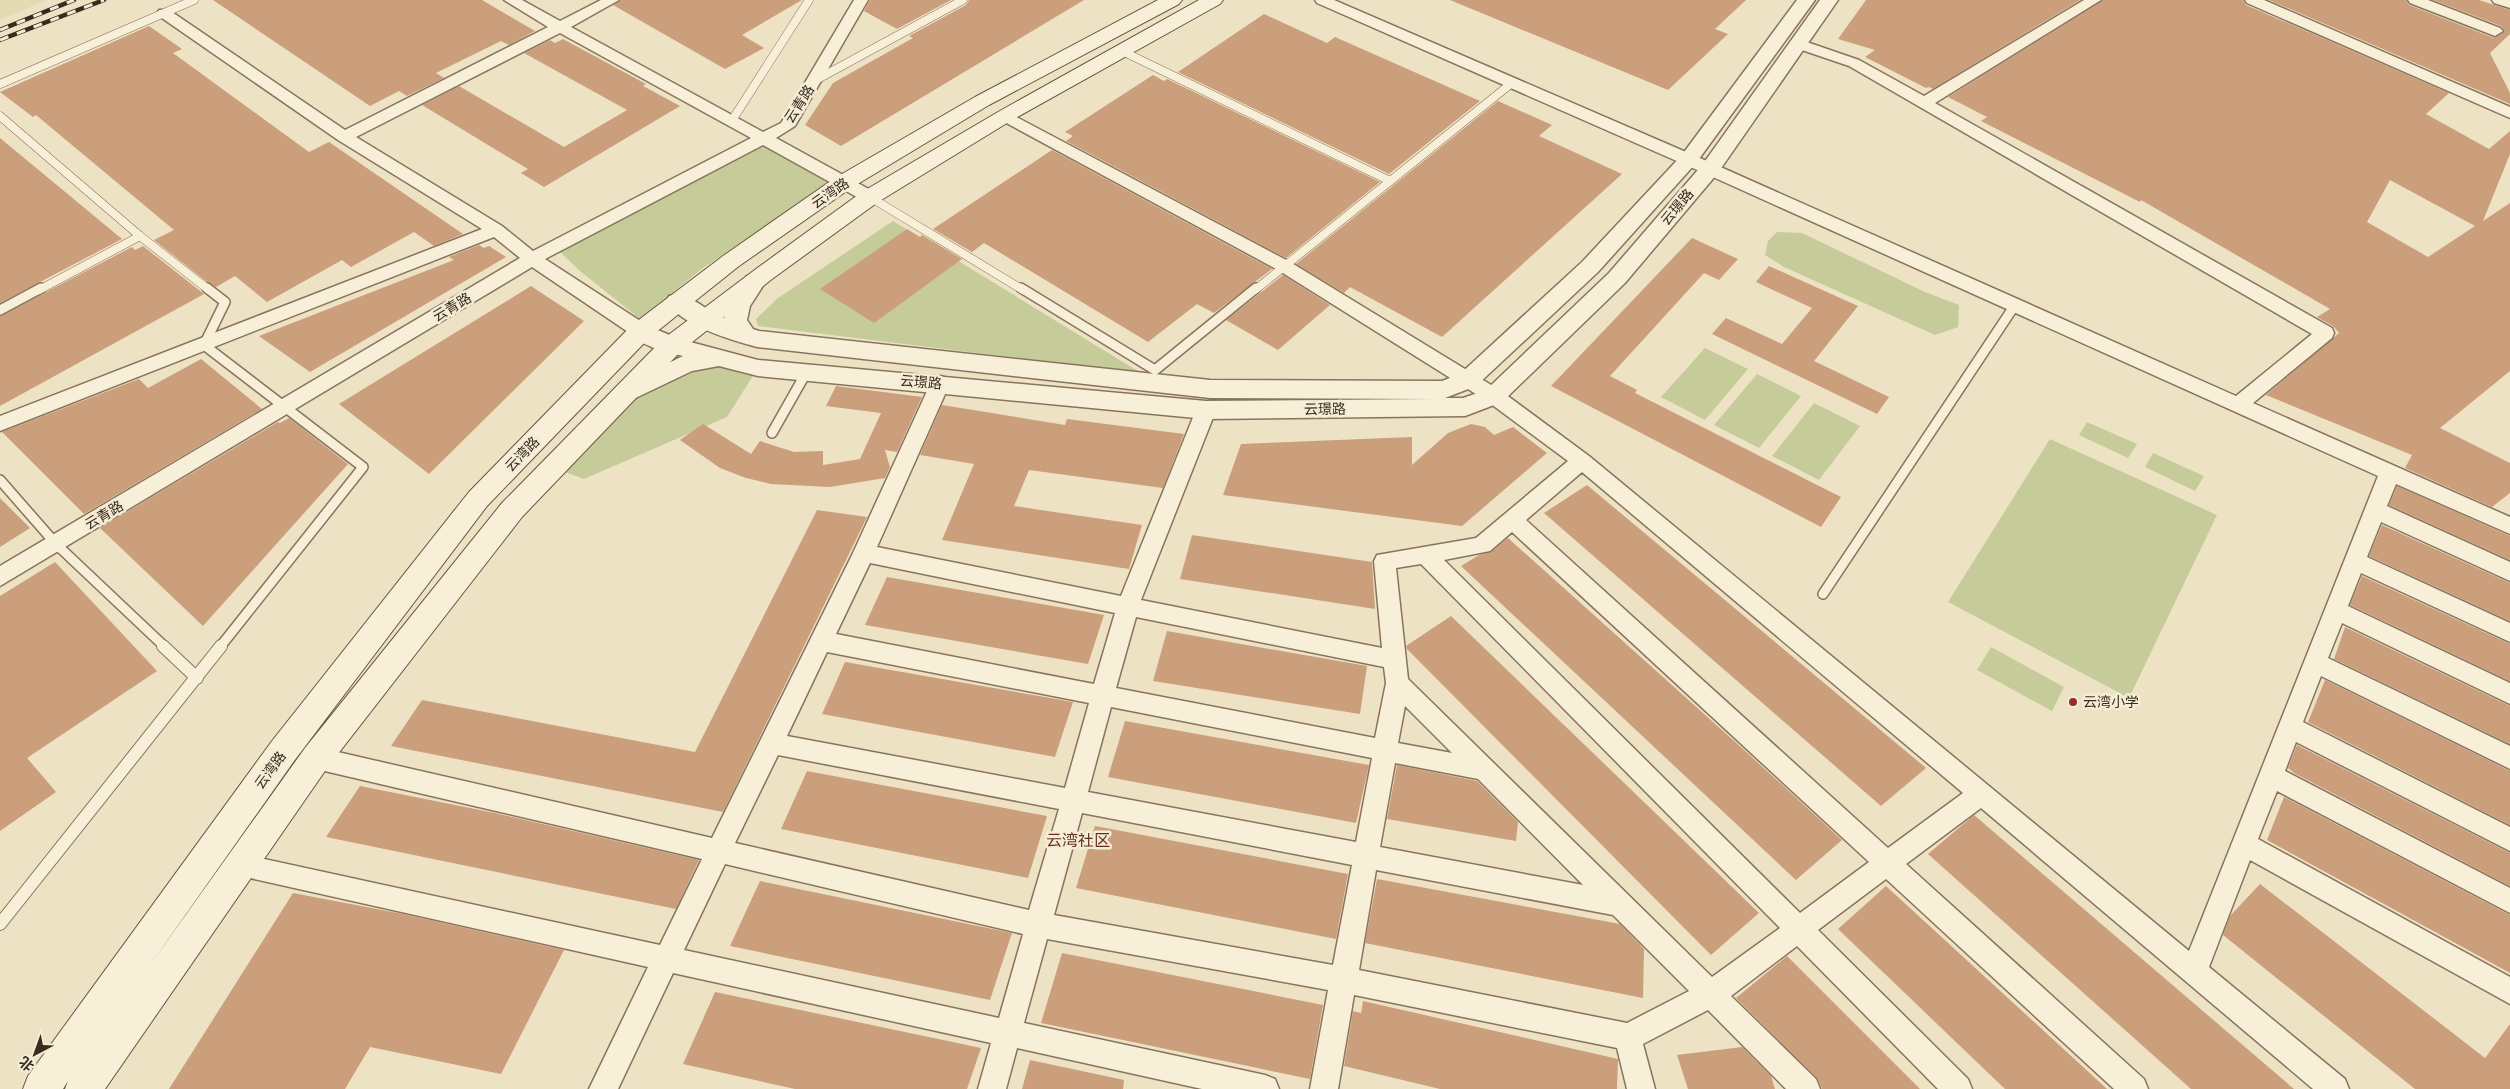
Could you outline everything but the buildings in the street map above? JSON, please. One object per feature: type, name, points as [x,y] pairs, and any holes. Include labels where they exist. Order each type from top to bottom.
[{"type":"main road","name":"云湾路","points":[[41,1089],[283,751],[478,500],[641,331],[677,301],[843,183],[982,101],[1172,0]]},
{"type":"main road","name":"云湾路","points":[[83,1089],[316,758],[512,510],[672,345],[755,281],[870,197],[1004,116],[1213,0]]},
{"type":"street","points":[[511,0],[870,197]]},
{"type":"street","points":[[344,137],[612,0]]},
{"type":"street","name":"云青路","points":[[0,577],[532,259],[787,126],[861,0]]},
{"type":"street","points":[[1322,0],[1689,159],[2510,526]]},
{"type":"street","name":"云璟路","points":[[677,301],[706,320],[757,339],[1210,389],[1444,390],[1468,380],[1590,266],[1689,159],[1806,0]]},
{"type":"street","name":"云璟路","points":[[641,331],[672,345],[758,368],[940,383],[1206,410],[1465,407],[1494,396],[1617,278],[1710,169],[1829,0]]},
{"type":"street","points":[[1924,103],[2094,0]]},
{"type":"street","points":[[2252,0],[2510,113]]},
{"type":"street","points":[[2415,0],[2495,31]]},
{"type":"street","points":[[2499,0],[2510,4]]},
{"type":"street","points":[[164,13],[344,137],[496,230],[532,259],[641,331]]},
{"type":"street","points":[[1798,44],[1854,63],[2325,333],[2238,405]]},
{"type":"street","points":[[1004,116],[1284,266],[1494,396],[1582,461],[2335,1089]]},
{"type":"street","points":[[0,424],[496,230]]},
{"type":"street","points":[[746,335],[735,320],[739,305],[755,281]]},
{"type":"street","points":[[622,395],[687,363],[720,358]]},
{"type":"street","points":[[603,1089],[864,552],[940,383]]},
{"type":"street","points":[[992,1089],[1128,606],[1206,410]]},
{"type":"street","points":[[1324,1089],[1385,750],[1396,671],[1385,562],[1482,545],[1582,461]]},
{"type":"street","points":[[2194,971],[2390,472]]},
{"type":"street","points":[[2375,510],[2510,572]]},
{"type":"street","points":[[1512,520],[2134,1089]]},
{"type":"street","points":[[864,552],[1128,606],[1396,671],[1485,770],[1800,1085]]},
{"type":"street","points":[[1426,555],[1958,1089]]},
{"type":"street","points":[[2355,561],[2510,633]]},
{"type":"street","points":[[2336,610],[2510,694]]},
{"type":"street","points":[[821,640],[1485,770]]},
{"type":"street","points":[[2315,662],[2510,758]]},
{"type":"street","points":[[2290,727],[2510,840]]},
{"type":"street","points":[[771,743],[1619,904]]},
{"type":"street","points":[[316,758],[1039,925],[1344,980],[1628,1037],[1711,994],[1981,794]]},
{"type":"street","points":[[2271,776],[2510,900]]},
{"type":"street","points":[[2244,844],[2510,990]]},
{"type":"street","points":[[241,866],[1265,1089]]},
{"type":"street","points":[[1628,1037],[1641,1089]]},
{"type":"lane","points":[[0,84],[194,0]]},
{"type":"lane","points":[[731,122],[809,0]]},
{"type":"lane","points":[[813,82],[963,0]]},
{"type":"lane","points":[[1122,51],[1390,181]]},
{"type":"lane","points":[[870,197],[1155,370],[1513,82]]},
{"type":"lane","points":[[0,116],[140,236],[225,302],[204,344],[363,467],[0,924]]},
{"type":"lane","points":[[0,310],[140,236]]},
{"type":"lane","points":[[1823,594],[2015,305]]},
{"type":"lane","points":[[772,433],[806,373]]},
{"type":"lane","points":[[0,480],[56,544],[197,678]]},
{"type":"shaded area","points":[[0,0],[47,0],[0,20]]},
{"type":"green space","points":[[763,145],[831,182],[703,268],[640,319],[580,271],[558,250]]},
{"type":"green space","points":[[893,221],[1141,373],[758,326],[756,319],[778,298]]},
{"type":"green space","points":[[1777,232],[1802,233],[1925,292],[1959,305],[1958,327],[1935,335],[1784,267],[1765,255],[1768,241]]},
{"type":"green space","points":[[672,345],[758,368],[727,417],[584,479],[551,467]]},
{"type":"green space","points":[[1705,348],[1748,369],[1705,420],[1661,397]]},
{"type":"green space","points":[[1757,374],[1801,396],[1759,448],[1714,425]]},
{"type":"green space","points":[[1814,403],[1860,426],[1819,480],[1772,456]]},
{"type":"green space","points":[[2087,422],[2137,444],[2128,458],[2079,435]]},
{"type":"green space","points":[[2050,439],[2217,515],[2129,698],[1948,602]]},
{"type":"green space","points":[[2153,453],[2204,476],[2195,491],[2145,467]]},
{"type":"green space","points":[[1991,647],[2064,687],[2052,711],[1977,670]]},
{"type":"railway","points":[[0,30],[74,0]]},
{"type":"railway","points":[[0,40],[104,0]]},
{"type":"place","name":"云湾小学","points":[[2073,702]]},
{"type":"district","name":"云湾社区","points":[[1078,840]]}]
